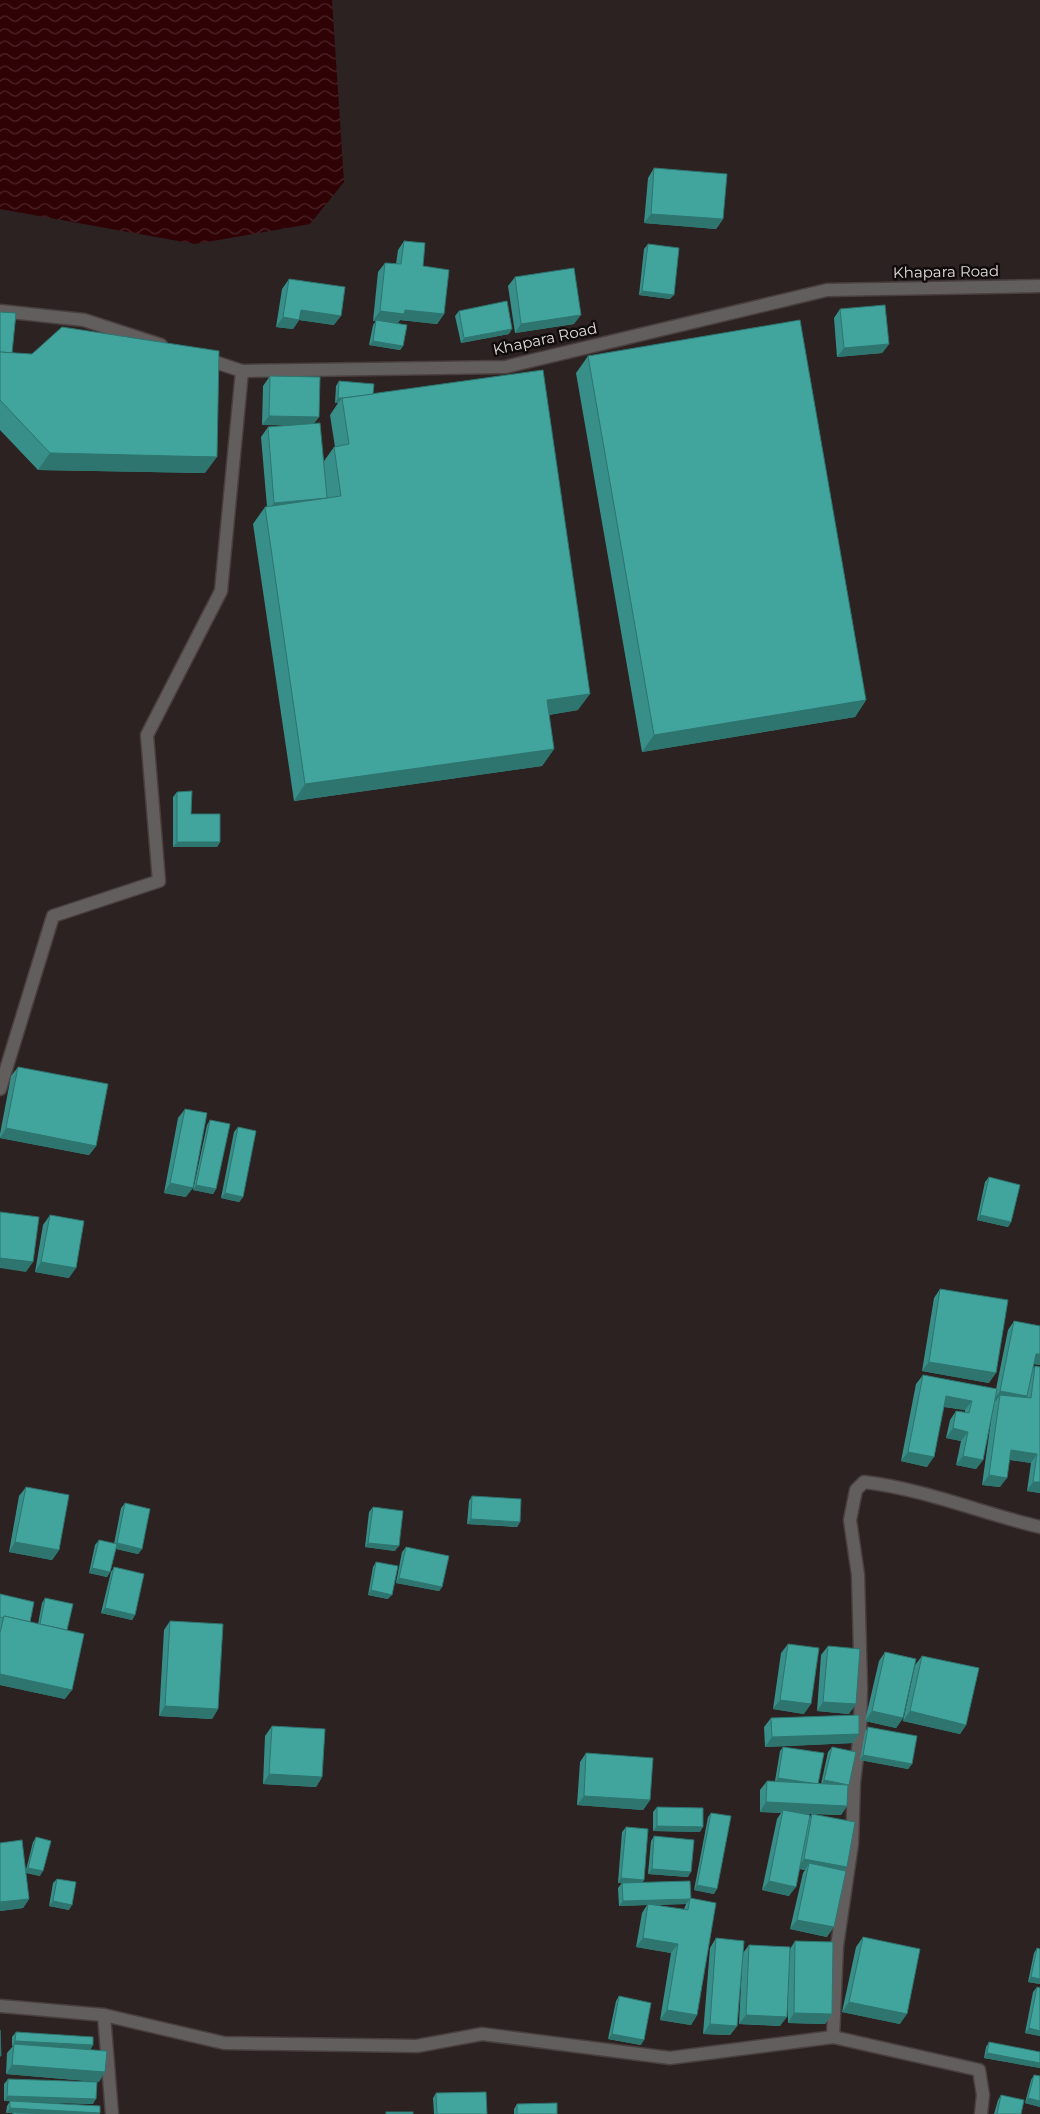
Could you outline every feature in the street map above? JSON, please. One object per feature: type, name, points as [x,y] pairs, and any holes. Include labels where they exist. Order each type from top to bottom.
[{"type":"street","name":"Khapara Road","points":[[0,310],[84,320],[242,371],[504,368],[828,290],[1040,286]]},
{"type":"street","points":[[0,1089],[53,916],[159,881],[147,735],[221,591],[242,371]]},
{"type":"street","points":[[833,2037],[837,1946],[852,1844],[854,1782],[860,1733],[861,1688],[858,1575],[850,1520],[856,1490],[864,1482],[890,1485],[1040,1527]]},
{"type":"street","points":[[0,2006],[104,2014],[224,2043],[417,2046],[482,2034],[670,2058],[833,2037],[979,2070],[982,2095],[981,2114]]},
{"type":"street","points":[[104,2014],[112,2114]]},
{"type":"water","points":[[0,0],[332,0],[344,182],[310,224],[195,244],[0,209]]},
{"type":"building","points":[[654,168],[727,174],[723,219],[651,214]]},
{"type":"building","points":[[404,241],[425,243],[423,266],[449,270],[444,314],[405,310],[404,314],[380,311],[385,263],[401,264]]},
{"type":"building","points":[[648,244],[679,248],[674,295],[642,291]]},
{"type":"building","points":[[574,268],[581,315],[521,324],[515,277]]},
{"type":"building","points":[[289,279],[345,287],[341,316],[301,310],[299,320],[283,317]]},
{"type":"building","points":[[507,301],[512,329],[464,338],[459,311]]},
{"type":"building","points":[[885,305],[889,344],[844,348],[840,309]]},
{"type":"building","points":[[0,312],[16,313],[12,353],[0,352]]},
{"type":"building","points":[[376,320],[407,325],[403,346],[373,341]]},
{"type":"building","points":[[800,320],[866,700],[654,735],[588,356]]},
{"type":"building","points":[[62,327],[219,351],[217,457],[50,453],[0,400],[0,352],[32,354]]},
{"type":"building","points":[[543,370],[590,694],[547,700],[554,749],[305,784],[265,507],[341,496],[334,447],[349,444],[342,398]]},
{"type":"building","points":[[270,376],[320,377],[319,417],[269,416]]},
{"type":"building","points":[[339,381],[374,384],[373,394],[338,398]]},
{"type":"building","points":[[320,423],[327,498],[274,503],[268,427]]},
{"type":"building","points":[[192,791],[191,814],[220,814],[220,842],[177,842],[177,792]]},
{"type":"building","points":[[18,1067],[108,1084],[96,1146],[6,1128]]},
{"type":"building","points":[[185,1109],[207,1113],[193,1188],[170,1183]]},
{"type":"building","points":[[210,1120],[230,1124],[216,1189],[196,1185]]},
{"type":"building","points":[[238,1127],[256,1131],[243,1197],[225,1193]]},
{"type":"building","points":[[989,1177],[1020,1185],[1011,1222],[980,1215]]},
{"type":"building","points":[[0,1212],[39,1217],[33,1262],[0,1258]]},
{"type":"building","points":[[50,1215],[84,1221],[76,1268],[41,1262]]},
{"type":"building","points":[[940,1289],[1008,1300],[996,1373],[929,1362]]},
{"type":"building","points":[[1014,1321],[1040,1326],[1040,1354],[1036,1354],[1027,1396],[1000,1391]]},
{"type":"building","points":[[1035,1366],[1040,1367],[1040,1482],[1033,1482],[1037,1454],[1011,1450],[1007,1478],[989,1475],[1000,1395],[1031,1398]]},
{"type":"building","points":[[923,1375],[997,1389],[983,1460],[963,1456],[968,1432],[953,1428],[956,1411],[969,1413],[972,1401],[946,1396],[934,1457],[908,1452]]},
{"type":"building","points":[[26,1487],[69,1495],[59,1550],[15,1542]]},
{"type":"building","points":[[472,1496],[521,1499],[520,1522],[471,1519]]},
{"type":"building","points":[[125,1503],[150,1509],[142,1549],[117,1543]]},
{"type":"building","points":[[373,1507],[403,1511],[399,1546],[368,1543]]},
{"type":"building","points":[[99,1540],[117,1544],[110,1572],[92,1568]]},
{"type":"building","points":[[406,1547],[449,1556],[442,1587],[399,1578]]},
{"type":"building","points":[[376,1562],[398,1566],[392,1595],[371,1590]]},
{"type":"building","points":[[114,1567],[144,1574],[135,1615],[105,1608]]},
{"type":"building","points":[[0,1594],[34,1602],[30,1622],[4,1616],[3,1618],[0,1617]]},
{"type":"building","points":[[45,1598],[73,1604],[67,1630],[40,1624]]},
{"type":"building","points":[[4,1616],[84,1634],[72,1690],[0,1674],[0,1633]]},
{"type":"building","points":[[170,1621],[223,1624],[218,1709],[165,1706]]},
{"type":"building","points":[[788,1644],[819,1648],[811,1704],[780,1700]]},
{"type":"building","points":[[828,1646],[860,1649],[856,1704],[823,1702]]},
{"type":"building","points":[[885,1652],[916,1659],[903,1718],[872,1711]]},
{"type":"building","points":[[922,1656],[979,1668],[966,1725],[910,1711]]},
{"type":"building","points":[[859,1715],[859,1734],[772,1737],[771,1718]]},
{"type":"building","points":[[272,1726],[325,1729],[322,1777],[269,1774]]},
{"type":"building","points":[[868,1727],[917,1736],[912,1764],[863,1755]]},
{"type":"building","points":[[783,1747],[824,1753],[818,1784],[778,1778]]},
{"type":"building","points":[[832,1747],[856,1752],[849,1785],[824,1780]]},
{"type":"building","points":[[586,1753],[653,1758],[650,1800],[584,1796]]},
{"type":"building","points":[[767,1781],[848,1785],[847,1806],[766,1802]]},
{"type":"building","points":[[657,1807],[703,1808],[703,1827],[657,1826]]},
{"type":"building","points":[[783,1810],[810,1815],[796,1887],[769,1881]]},
{"type":"building","points":[[711,1813],[731,1816],[717,1889],[697,1885]]},
{"type":"building","points":[[812,1814],[855,1822],[847,1867],[804,1859]]},
{"type":"building","points":[[626,1827],[648,1829],[644,1880],[621,1878]]},
{"type":"building","points":[[654,1836],[694,1840],[691,1872],[652,1869]]},
{"type":"building","points":[[36,1837],[51,1841],[43,1871],[28,1868]]},
{"type":"building","points":[[22,1840],[29,1899],[0,1902],[0,1843]]},
{"type":"building","points":[[809,1863],[846,1871],[834,1927],[797,1920]]},
{"type":"building","points":[[57,1879],[76,1882],[72,1905],[53,1901]]},
{"type":"building","points":[[690,1881],[691,1899],[623,1901],[622,1883]]},
{"type":"building","points":[[690,1898],[716,1903],[697,2015],[667,2010],[678,1944],[643,1938],[648,1904],[688,1910]]},
{"type":"building","points":[[863,1937],[920,1949],[907,2014],[849,2002]]},
{"type":"building","points":[[716,1938],[744,1941],[737,2026],[710,2024]]},
{"type":"building","points":[[795,1941],[833,1942],[832,2014],[794,2013]]},
{"type":"building","points":[[749,1945],[790,1947],[787,2017],[746,2015]]},
{"type":"building","points":[[1037,1948],[1040,1949],[1040,1979],[1031,1977]]},
{"type":"building","points":[[1037,1987],[1040,1988],[1040,2031],[1029,2028]]},
{"type":"building","points":[[619,1996],[651,2003],[644,2040],[612,2034]]},
{"type":"building","points":[[16,2032],[93,2037],[93,2045],[15,2041]]},
{"type":"building","points":[[989,2042],[1040,2052],[1040,2063],[987,2053]]},
{"type":"building","points":[[14,2044],[107,2051],[105,2072],[12,2065]]},
{"type":"building","points":[[1034,2075],[1040,2076],[1040,2101],[1028,2098]]},
{"type":"building","points":[[8,2079],[97,2082],[96,2099],[7,2096]]},
{"type":"building","points":[[486,2092],[487,2114],[437,2114],[436,2093]]},
{"type":"building","points":[[1001,2095],[1024,2100],[1021,2114],[997,2114]]},
{"type":"building","points":[[10,2101],[100,2106],[100,2113],[10,2108]]},
{"type":"building","points":[[557,2103],[557,2114],[517,2114],[517,2104]]},
{"type":"building","points":[[13,2112],[45,2114],[13,2114]]},
{"type":"building","points":[[386,2112],[413,2112],[413,2114],[386,2114]]}]
